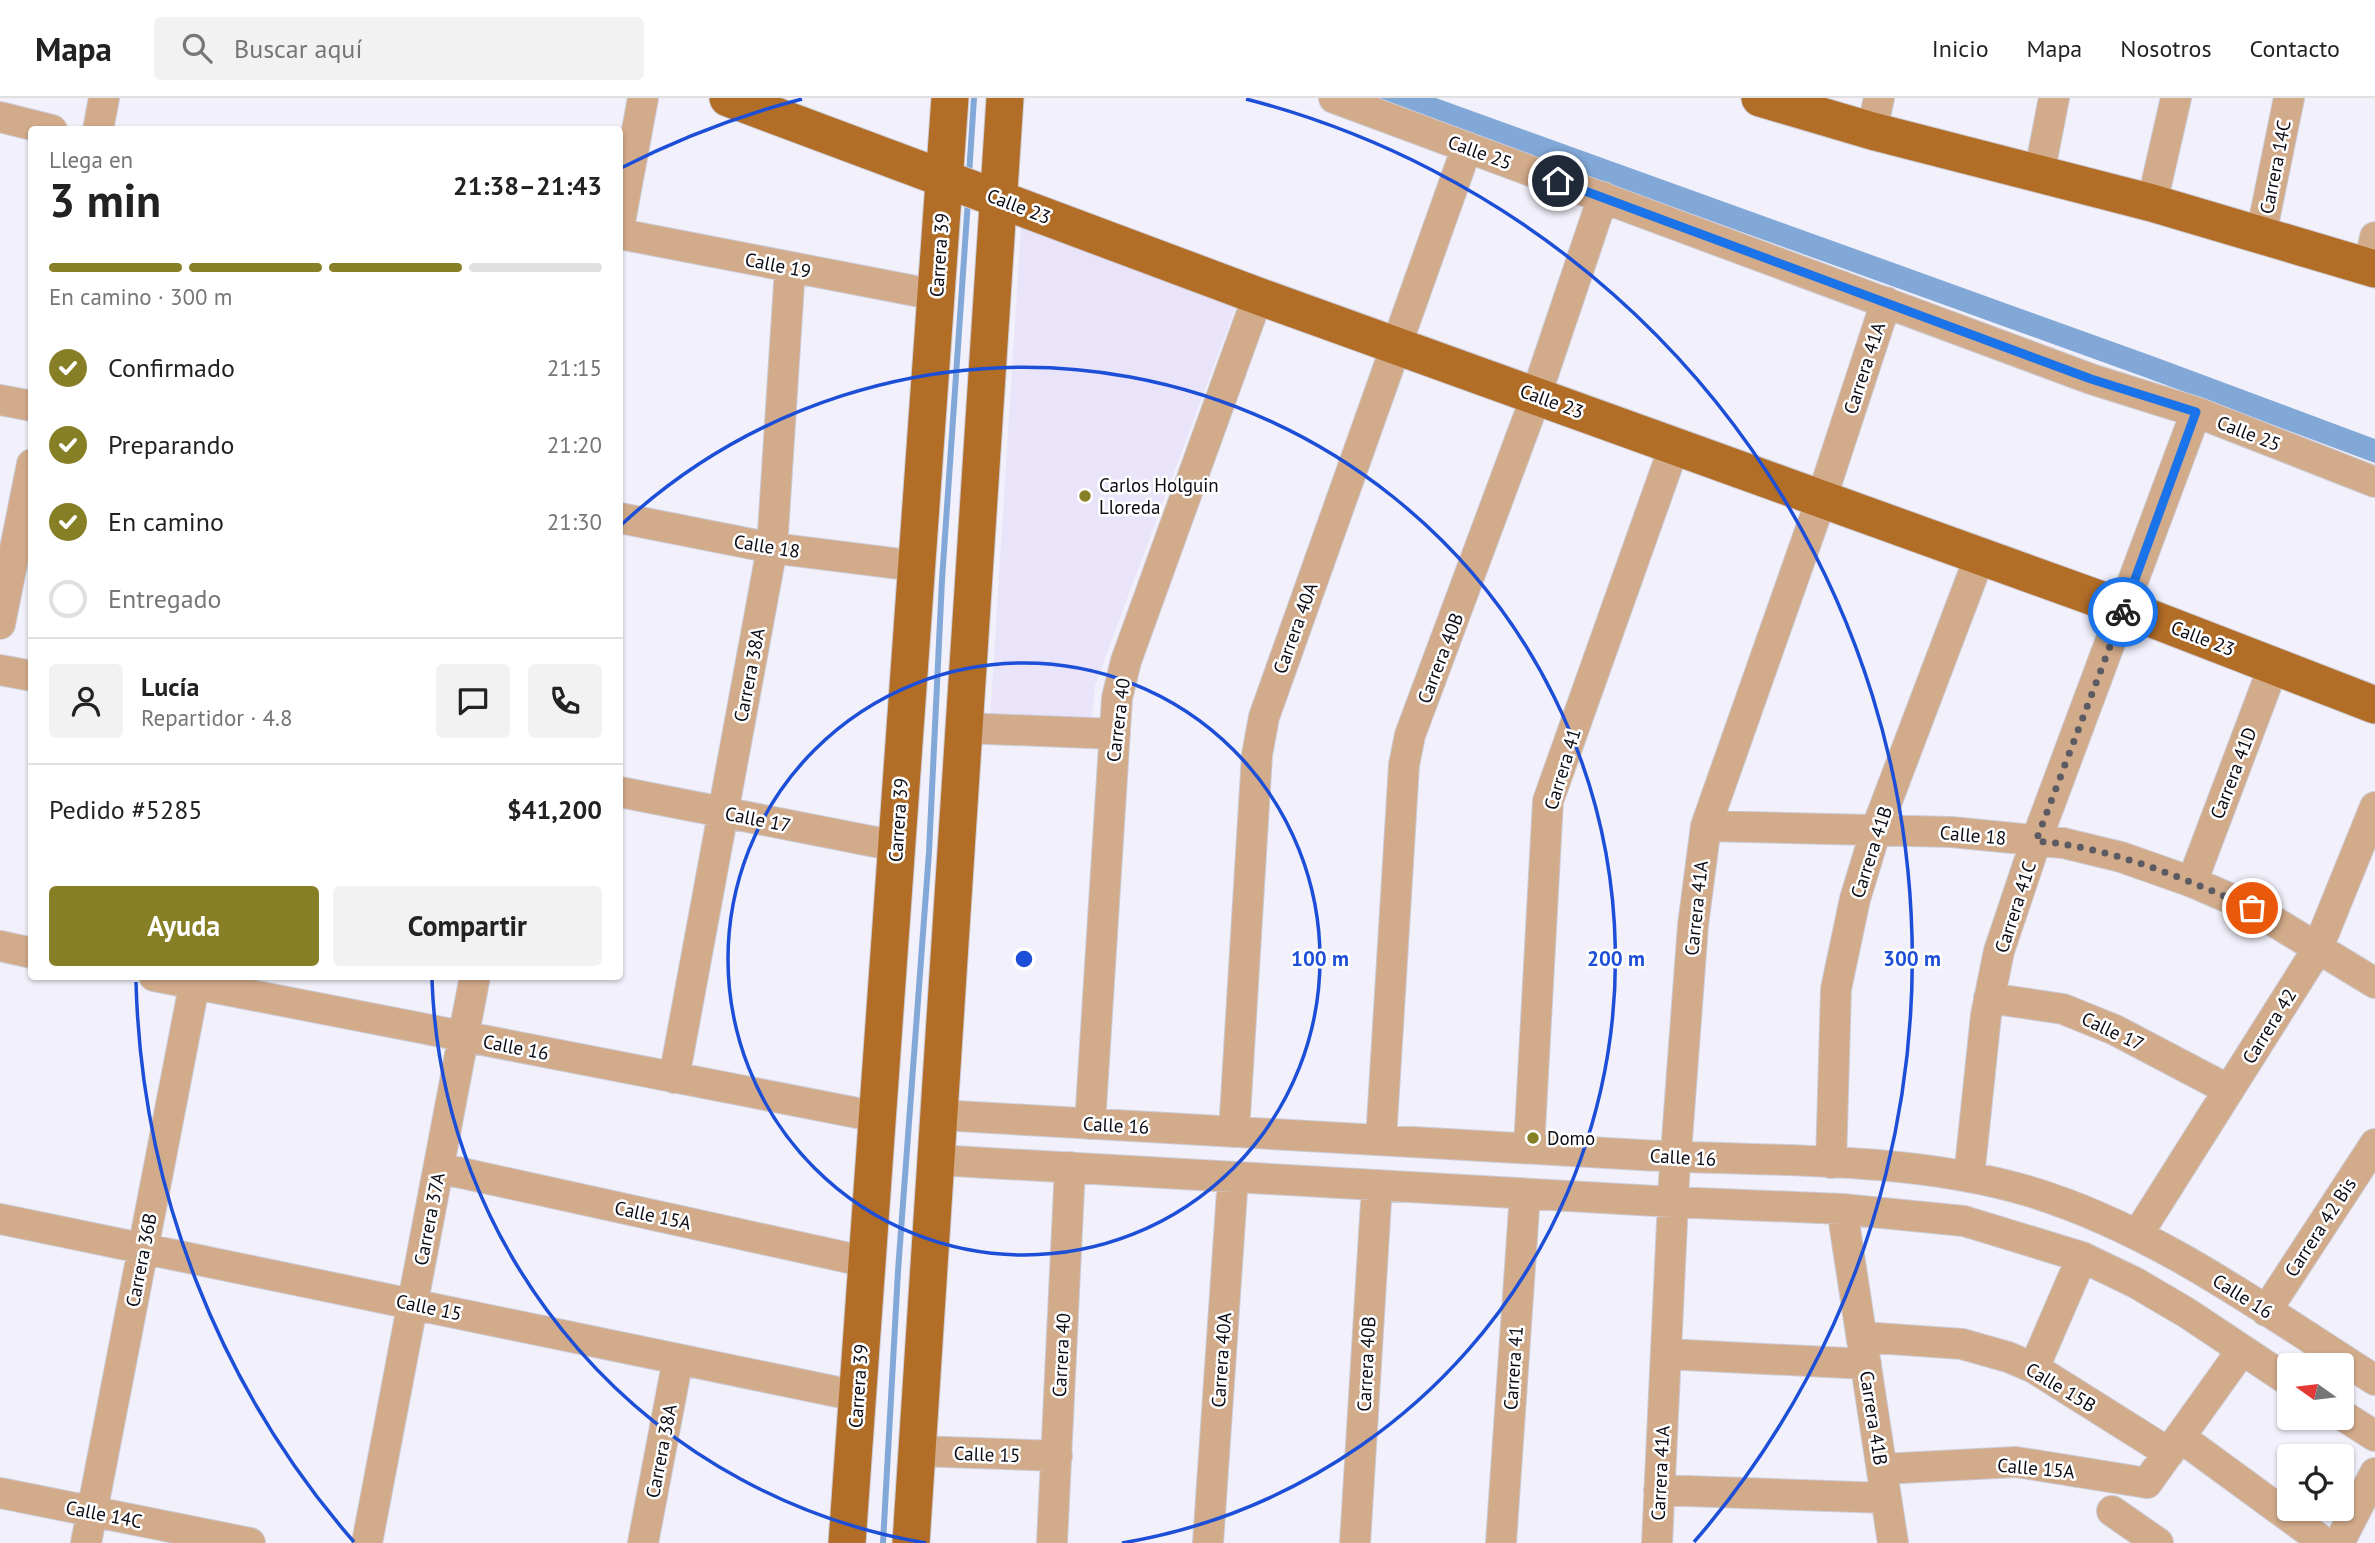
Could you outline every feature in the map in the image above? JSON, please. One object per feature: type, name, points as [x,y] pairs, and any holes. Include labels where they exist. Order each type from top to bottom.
[{"type":"main road","name":"Calle 23","points":[[728,98],[1258,296],[2124,608],[2375,705]]},
{"type":"main road","name":"Carrera 39","points":[[911,1543],[964,728],[974,189],[950,98]]},
{"type":"main road","name":"Carrera 39","points":[[846,1543],[936,295],[1005,98]]},
{"type":"main road","points":[[1760,98],[1875,115],[2039,175],[2152,203],[2261,235],[2373,258]]},
{"type":"street","points":[[99,126],[104,98]]},
{"type":"street","points":[[623,206],[643,98]]},
{"type":"street","name":"Calle 25","points":[[1334,98],[2091,379],[2196,412],[2375,482]]},
{"type":"street","points":[[2039,175],[2054,98]]},
{"type":"street","points":[[2152,203],[2176,98]]},
{"type":"street","name":"Carrera 14C","points":[[2261,235],[2289,98]]},
{"type":"street","points":[[0,117],[36,126]]},
{"type":"street","name":"Carrera 40A","points":[[1234,1132],[1257,755],[1264,717],[1467,147]]},
{"type":"street","name":"Carrera 40B","points":[[1381,1140],[1405,765],[1410,735],[1439,664],[1536,395],[1603,197]]},
{"type":"street","name":"Calle 19","points":[[623,235],[936,295]]},
{"type":"street","name":"Carrera 38A","points":[[674,1078],[772,548],[790,268]]},
{"type":"street","name":"Carrera 40","points":[[1090,1124],[1117,698],[1126,661],[1258,296]]},
{"type":"street","name":"Carrera 41A","points":[[1657,1543],[1676,1157],[1693,925],[1706,826],[1821,500],[1886,302]]},
{"type":"street","points":[[0,400],[28,405]]},
{"type":"street","name":"Carrera 41C","points":[[1969,1177],[1989,998],[1999,951],[2036,841],[2196,412]]},
{"type":"street","name":"Carrera 41","points":[[1529,1149],[1548,802],[1674,447]]},
{"type":"street","points":[[0,624],[28,484]]},
{"type":"street","name":"Calle 18","points":[[623,519],[772,548],[916,566]]},
{"type":"street","name":"Carrera 41B","points":[[1831,1163],[1836,989],[1855,899],[1877,830],[1980,556]]},
{"type":"street","name":"Carrera 41D","points":[[2192,882],[2274,665]]},
{"type":"street","points":[[0,670],[28,675]]},
{"type":"street","points":[[964,728],[1115,734]]},
{"type":"street","name":"Calle 17","points":[[623,793],[896,846]]},
{"type":"street","name":"Carrera 42","points":[[2138,1234],[2317,950],[2375,807]]},
{"type":"street","name":"Calle 18","points":[[1706,826],[1951,832],[2063,843],[2121,858],[2192,882],[2252,908],[2375,983]]},
{"type":"street","points":[[0,946],[28,952]]},
{"type":"street","name":"Calle 16","points":[[196,980],[464,1037],[878,1117]]},
{"type":"street","name":"Carrera 36B","points":[[86,1543],[196,980]]},
{"type":"street","name":"Carrera 37A","points":[[367,1543],[474,980]]},
{"type":"street","name":"Calle 17","points":[[1989,998],[2063,1009],[2115,1030],[2229,1090]]},
{"type":"street","name":"Calle 16","points":[[939,1115],[1676,1157],[1900,1167],[1969,1177],[2083,1210],[2138,1234],[2266,1311],[2324,1353]]},
{"type":"street","name":"Carrera 42 Bis","points":[[2266,1311],[2375,1144]]},
{"type":"street","points":[[936,1160],[1525,1194],[1842,1209],[1964,1222],[2082,1257],[2136,1283],[2187,1313],[2277,1373]]},
{"type":"street","name":"Carrera 40","points":[[1052,1543],[1070,1167]]},
{"type":"street","name":"Calle 15A","points":[[439,1168],[867,1262]]},
{"type":"street","name":"Carrera 40A","points":[[1208,1543],[1233,1177]]},
{"type":"street","name":"Carrera 40B","points":[[1355,1543],[1377,1185]]},
{"type":"street","name":"Carrera 41","points":[[1501,1543],[1525,1194]]},
{"type":"street","name":"Carrera 41B","points":[[1842,1209],[1893,1543]]},
{"type":"street","name":"Calle 15","points":[[0,1219],[857,1395]]},
{"type":"street","points":[[2034,1368],[2082,1257]]},
{"type":"street","name":"Calle 15B","points":[[1666,1354],[1864,1351],[1962,1344],[2008,1357],[2034,1368],[2174,1445],[2325,1543]]},
{"type":"street","points":[[2174,1445],[2242,1350]]},
{"type":"street","name":"Carrera 38A","points":[[643,1543],[678,1359]]},
{"type":"street","points":[[2354,1423],[2375,1436]]},
{"type":"street","name":"Calle 15A","points":[[1659,1490],[1884,1484],[2017,1462],[2147,1483],[2174,1445]]},
{"type":"street","name":"Calle 15","points":[[917,1451],[1057,1456]]},
{"type":"street","points":[[2339,1543],[2375,1473]]},
{"type":"street","name":"Calle 14C","points":[[0,1493],[92,1511],[209,1539],[250,1543]]},
{"type":"street","points":[[2112,1511],[2158,1543]]},
{"type":"shaded area","name":"Carlos Holguin Lloreda","points":[[1021,227],[1236,306],[1095,685],[1091,730],[990,720]]},
{"type":"water","points":[[1370,98],[1436,98],[2155,357],[2375,439],[2375,463],[2147,378]]},
{"type":"waterway","points":[[969,175],[974,98]]},
{"type":"waterway","points":[[883,1543],[898,1271],[929,852],[942,580],[968,200]]},
{"type":"way so far","points":[[2123,612],[2036,841],[2063,843],[2121,858],[2192,882],[2252,908]]},
{"type":"place","name":"Carlos Holguin Lloreda","points":[[1085,496]]},
{"type":"place","name":"Domo","points":[[1533,1138]]},
{"type":"route","points":[[1558,181],[2091,379],[2196,412],[2123,612]]}]
